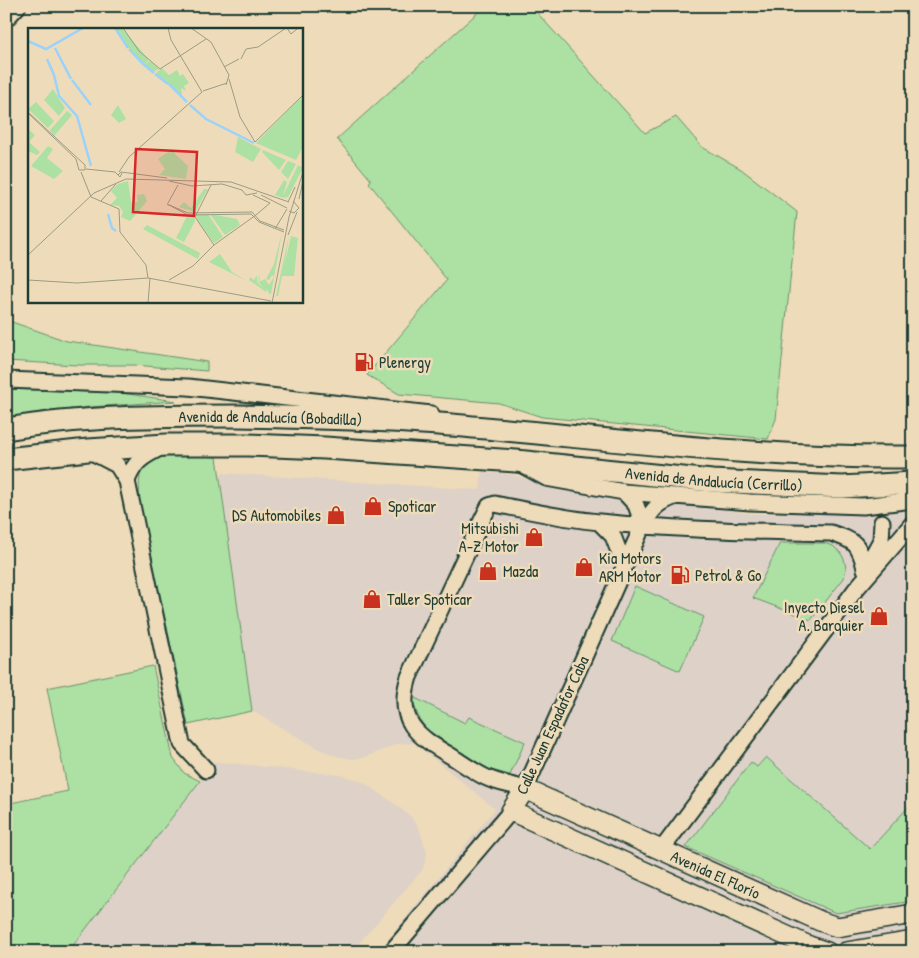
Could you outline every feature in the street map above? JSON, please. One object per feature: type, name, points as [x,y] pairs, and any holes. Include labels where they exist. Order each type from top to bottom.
[{"type":"highway","name":"Avenida de Andalucía (Bobadilla)","points":[[6,429],[109,419],[182,416],[338,418],[438,424],[534,433]]},
{"type":"highway","name":"Avenida de Andalucía (Cerrillo)","points":[[534,433],[670,447],[766,454],[852,458],[913,458]]},
{"type":"highway","name":"Avenida de Andalucía (Bobadilla)","points":[[6,459],[88,450],[166,445],[248,445],[325,448],[516,461]]},
{"type":"highway","name":"Avenida de Andalucía (Cerrillo)","points":[[516,461],[712,481],[842,487],[913,483]]},
{"type":"main road","name":"Calle Juan Espadafor Caba","points":[[510,811],[525,789]]},
{"type":"main road","name":"Avenida El Florío","points":[[525,789],[820,921],[837,926],[913,914]]},
{"type":"main road","name":"Avenida El Florío","points":[[510,811],[650,874],[807,949],[827,952]]},
{"type":"main road","points":[[650,874],[662,849]]},
{"type":"main road","points":[[807,949],[820,921]]},
{"type":"main road","points":[[846,952],[913,941]]},
{"type":"street","points":[[6,19],[18,6]]},
{"type":"street","points":[[6,380],[188,386],[500,420],[534,433]]},
{"type":"street","points":[[127,481],[132,469],[142,457],[166,445]]},
{"type":"street","points":[[88,450],[117,465],[127,481],[182,744],[206,770]]},
{"type":"street","name":"Avenida de Andalucía (Cerrillo)","points":[[516,461],[546,478],[624,492],[750,502],[863,506],[913,500]]},
{"type":"street","points":[[712,481],[750,502]]},
{"type":"street","points":[[624,492],[636,505],[643,525]]},
{"type":"street","name":"Calle Juan Espadafor Caba","points":[[525,789],[643,525],[654,508],[665,500],[677,496]]},
{"type":"street","points":[[525,789],[485,777],[424,740],[412,726],[404,704],[405,690],[409,677],[489,506],[495,504],[540,514],[599,522],[832,533],[848,538],[861,549],[865,568]]},
{"type":"street","points":[[863,506],[882,522],[896,527],[912,523]]},
{"type":"street","points":[[599,522],[613,536],[624,565]]},
{"type":"street","points":[[856,589],[880,540],[882,522]]},
{"type":"street","points":[[662,849],[856,589],[912,523]]},
{"type":"street","name":"Calle Juan Espadafor Caba","points":[[391,952],[510,811]]},
{"type":"shaded area","points":[[482,472],[510,474],[549,486],[753,514],[913,511],[913,952],[378,952],[495,809],[415,743],[397,744],[366,757],[352,759],[321,750],[252,711],[220,473],[480,490]]},
{"type":"shaded area","points":[[211,761],[339,775],[368,785],[411,817],[419,828],[427,853],[423,869],[351,952],[68,952],[200,781]]},
{"type":"green space","points":[[485,6],[531,6],[645,133],[676,117],[702,147],[741,169],[797,212],[776,419],[768,439],[542,417],[499,403],[399,394],[367,375],[447,280],[369,183],[371,180],[337,139]]},
{"type":"green space","points":[[6,320],[67,341],[207,362],[207,371],[134,365],[77,365],[6,361]]},
{"type":"green space","points":[[6,389],[121,393],[176,401],[89,407],[6,417]]},
{"type":"green space","points":[[179,455],[217,457],[252,711],[188,725],[139,498],[140,476],[145,466],[158,458]]},
{"type":"green space","points":[[780,543],[824,543],[833,546],[844,559],[846,568],[844,578],[811,620],[753,598]]},
{"type":"green space","points":[[635,586],[704,617],[680,671],[612,641]]},
{"type":"green space","points":[[153,666],[173,758],[184,773],[200,781],[68,952],[6,952],[6,804],[68,791],[47,688]]},
{"type":"green space","points":[[413,697],[465,723],[469,717],[525,742],[510,775],[488,769],[428,731],[418,715]]},
{"type":"green space","points":[[766,757],[870,849],[913,802],[913,901],[836,913],[686,847],[751,762],[757,767]]},
{"type":"place","name":"Plenergy","points":[[364,362]]},
{"type":"place","name":"Spoticar","points":[[373,506]]},
{"type":"place","name":"DS Automobiles","points":[[336,515]]},
{"type":"place","name":"Mitsubishi A-Z Motor","points":[[534,537]]},
{"type":"place","name":"Kia Motors ARM Motor","points":[[584,567]]},
{"type":"place","name":"Mazda","points":[[488,571]]},
{"type":"place","name":"Petrol & Go","points":[[680,575]]},
{"type":"place","name":"Taller Spoticar","points":[[372,599]]},
{"type":"place","name":"Inyecto Diesel A. Barquier","points":[[879,616]]}]
